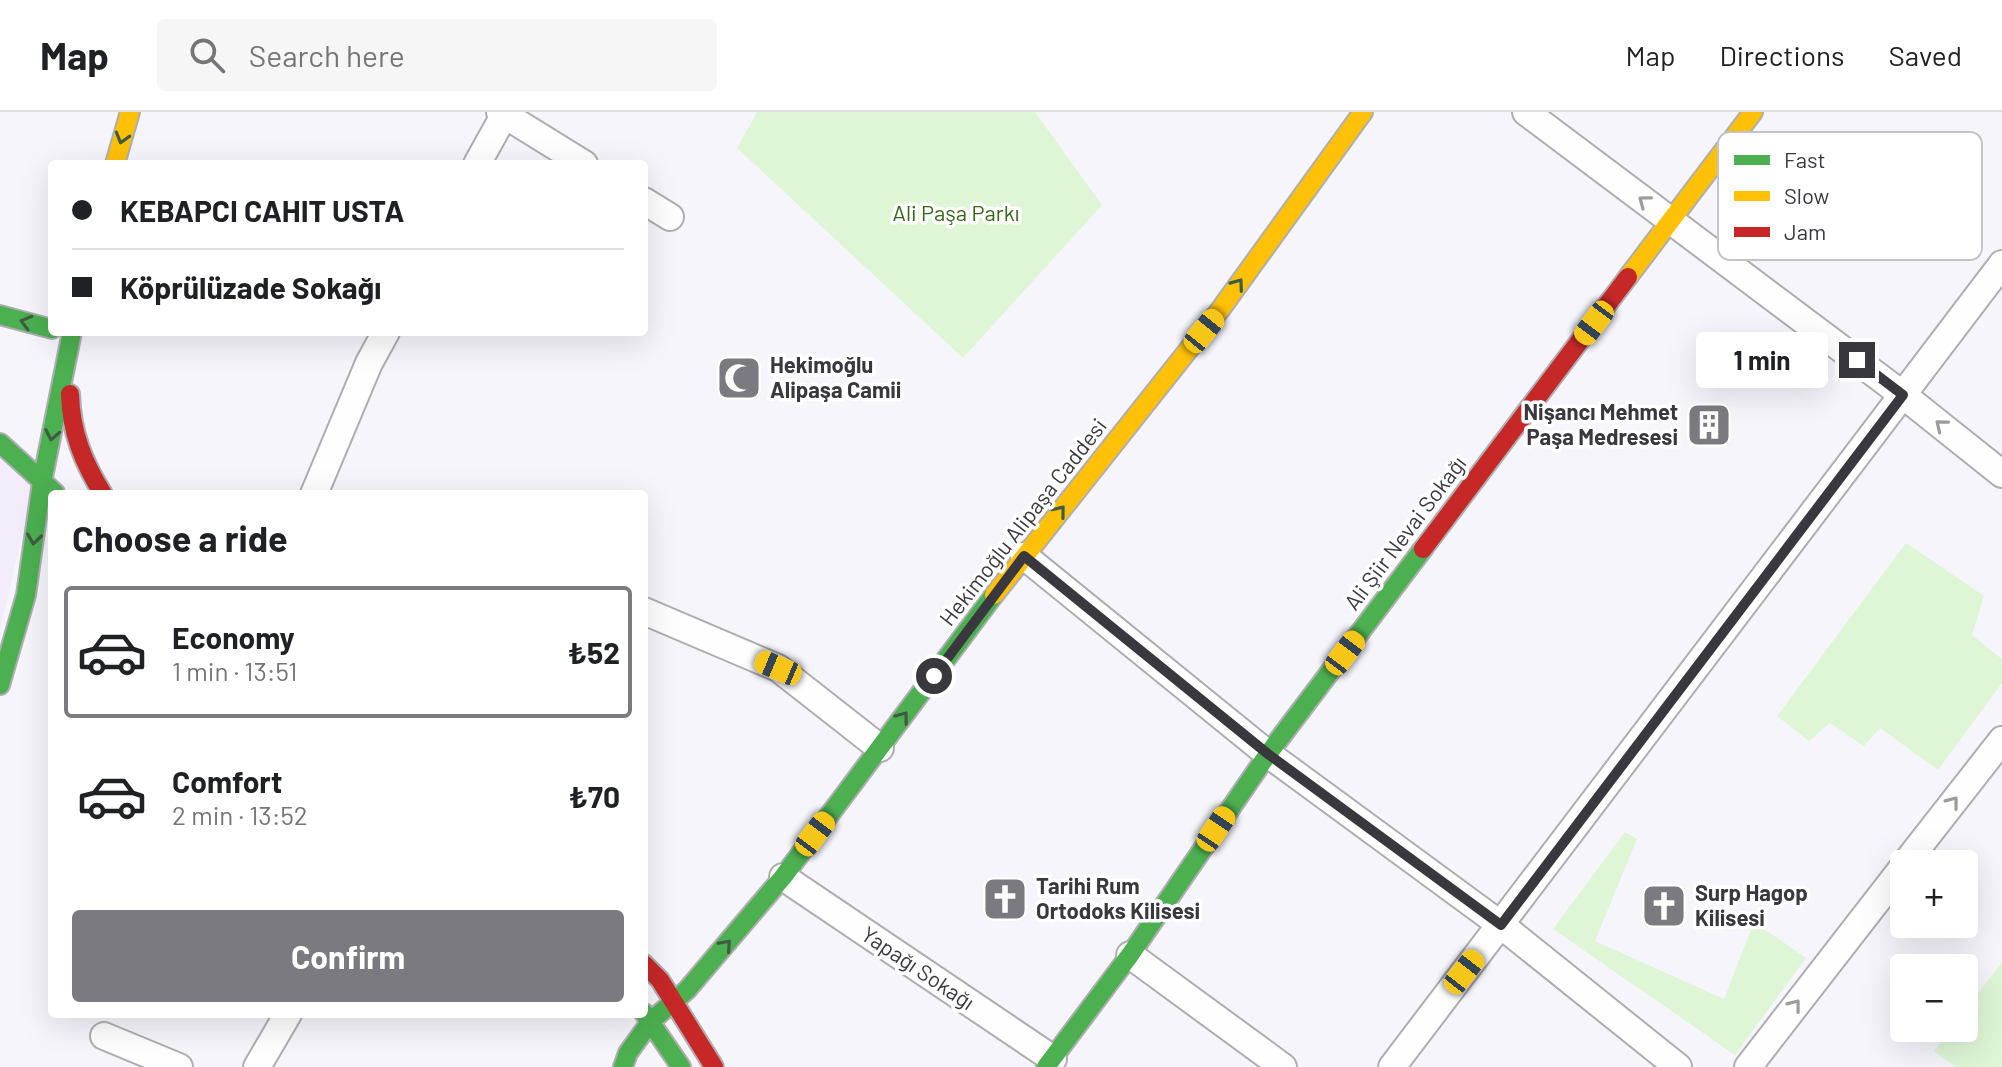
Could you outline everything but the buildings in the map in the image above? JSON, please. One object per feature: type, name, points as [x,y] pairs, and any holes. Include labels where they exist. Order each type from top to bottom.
[{"type":"street","points":[[116,160],[130,112]]},
{"type":"street","name":"Hekimoğlu Alipaşa Caddesi","points":[[648,1016],[674,1003],[783,877],[1024,556],[1220,310],[1363,112]]},
{"type":"street","points":[[1526,112],[1718,257]]},
{"type":"street","name":"Ali Şiir Nevai Sokağı","points":[[1738,132],[1753,112]]},
{"type":"street","points":[[479,160],[503,113],[578,160]]},
{"type":"street","name":"Ali Şiir Nevai Sokağı","points":[[1050,1063],[1130,955],[1268,754],[1718,159]]},
{"type":"street","points":[[648,203],[670,217]]},
{"type":"street","points":[[1722,260],[1903,395],[2002,474]]},
{"type":"street","points":[[1392,1067],[2002,264]]},
{"type":"street","points":[[0,315],[48,328]]},
{"type":"street","points":[[49,488],[69,336]]},
{"type":"street","points":[[69,336],[69,405],[74,437],[87,470],[100,490]]},
{"type":"street","points":[[316,490],[369,363],[384,336]]},
{"type":"street","points":[[0,443],[49,488]]},
{"type":"street","points":[[0,685],[26,595],[48,493]]},
{"type":"street","points":[[1024,556],[1268,754],[1501,925],[1678,1067]]},
{"type":"street","points":[[26,595],[48,579]]},
{"type":"street","points":[[648,613],[778,668],[880,748]]},
{"type":"street","points":[[1917,850],[2002,740]]},
{"type":"street","name":"Yapağı Sokağı","points":[[783,877],[1050,1063]]},
{"type":"street","points":[[1748,1067],[1890,884]]},
{"type":"street","points":[[1130,955],[1283,1067]]},
{"type":"street","points":[[648,968],[660,980],[714,1067]]},
{"type":"street","points":[[257,1067],[286,1018]]},
{"type":"street","name":"Hekimoğlu Alipaşa Caddesi","points":[[623,1067],[646,1018]]},
{"type":"street","points":[[648,1018],[681,1067]]},
{"type":"street","points":[[104,1036],[179,1067]]},
{"type":"shaded area","points":[[0,455],[33,487],[0,630]]},
{"type":"green space","name":"Ali Paşa Parkı","points":[[757,112],[1035,112],[1102,205],[963,358],[737,148]]},
{"type":"green space","points":[[1906,543],[1984,596],[1972,635],[2002,659],[2002,683],[1938,770],[1880,728],[1864,746],[1830,723],[1809,741],[1777,716]]},
{"type":"green space","points":[[1625,832],[1637,839],[1595,941],[1724,999],[1754,922],[1806,958],[1735,1055],[1553,929]]},
{"type":"green space","points":[[2002,962],[2002,1067],[1956,1067],[1934,1051],[1941,1042],[1978,1042],[1978,994]]},
{"type":"traffic: fast","points":[[0,315],[48,328]]},
{"type":"traffic: fast","points":[[0,685],[26,595],[42,482],[71,336]]},
{"type":"traffic: fast","points":[[0,443],[52,490]]},
{"type":"traffic: fast","points":[[1046,1067],[1130,955],[1268,754],[1423,549]]},
{"type":"traffic: fast","points":[[623,1067],[628,1053],[651,1021],[687,990],[783,877],[994,595]]},
{"type":"traffic: fast","points":[[647,1018],[681,1067]]},
{"type":"traffic: slow","points":[[116,160],[130,112]]},
{"type":"traffic: slow","points":[[994,595],[1220,310],[1363,112]]},
{"type":"traffic: slow","points":[[1738,132],[1753,112]]},
{"type":"traffic: slow","points":[[1628,277],[1718,158]]},
{"type":"traffic: jam","points":[[1423,549],[1628,277]]},
{"type":"traffic: jam","points":[[70,394],[79,446],[101,490]]},
{"type":"traffic: jam","points":[[648,968],[660,980],[714,1067]]},
{"type":"place","name":"Hekimoğlu Alipaşa Camii","points":[[739,378]]},
{"type":"place","name":"Nişancı Mehmet Paşa Medresesi","points":[[1709,425]]},
{"type":"place","name":"Tarihi Rum Ortodoks Kilisesi","points":[[1005,899]]},
{"type":"place","name":"Surp Hagop Kilisesi","points":[[1664,906]]},
{"type":"route","points":[[934,676],[1024,556],[1268,754],[1501,925],[1903,395],[1857,360]]}]
